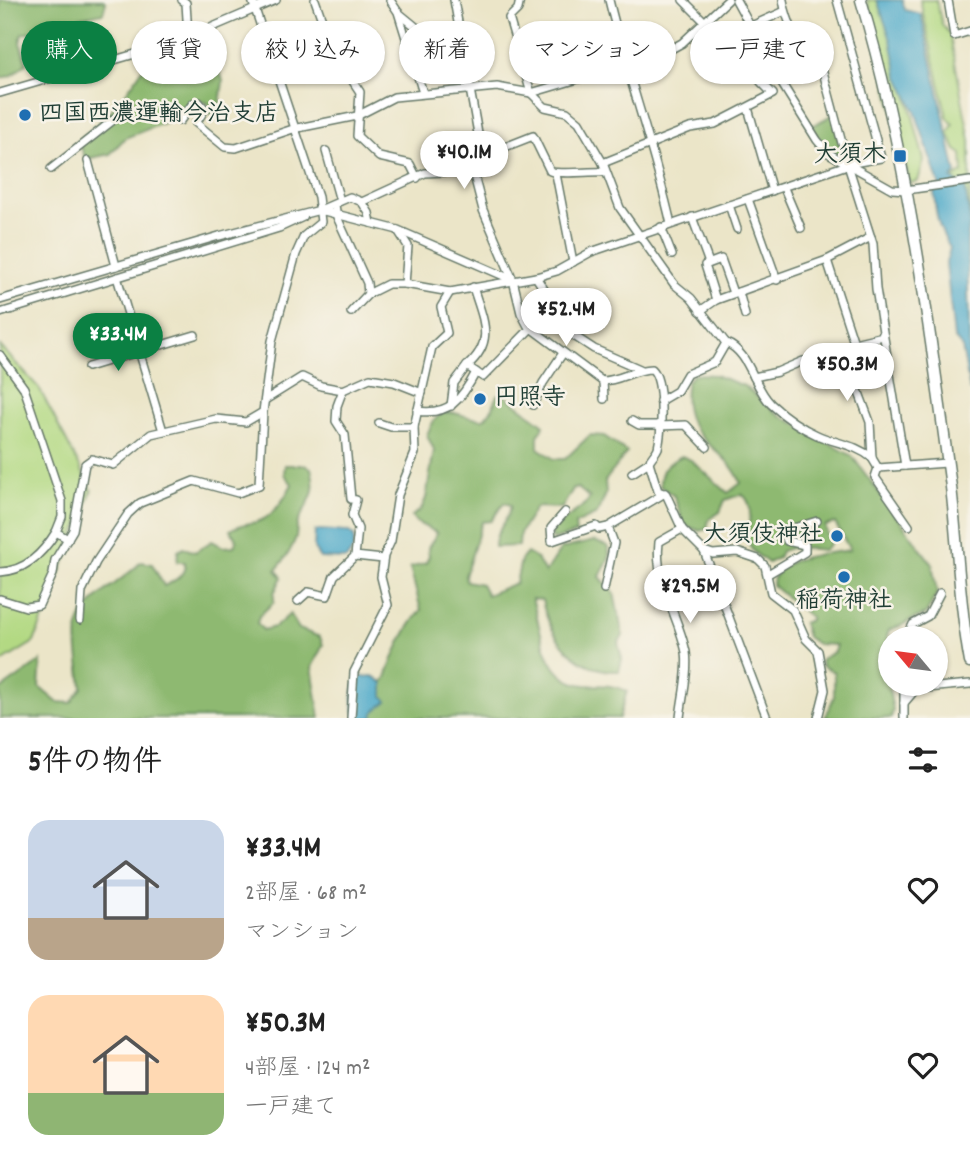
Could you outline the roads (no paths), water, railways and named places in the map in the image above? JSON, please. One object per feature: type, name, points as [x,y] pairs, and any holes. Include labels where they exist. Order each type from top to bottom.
[{"type":"highway","points":[[860,0],[907,190],[947,463],[970,662]]},
{"type":"street","points":[[217,21],[253,4],[276,0]]},
{"type":"street","points":[[315,0],[333,51],[360,92],[357,136],[379,157],[410,164],[417,178]]},
{"type":"street","points":[[390,0],[407,21]]},
{"type":"street","points":[[454,0],[458,21]]},
{"type":"street","points":[[520,0],[518,9],[509,18],[531,93],[545,107],[567,113],[579,122],[603,163],[620,208],[674,284],[726,343],[738,352],[763,397],[817,435],[857,446],[872,458],[878,468],[875,477],[909,526]]},
{"type":"street","points":[[609,0],[614,21]]},
{"type":"street","points":[[683,0],[690,3],[728,52],[743,50],[761,82],[773,94]]},
{"type":"street","points":[[676,46],[728,0]]},
{"type":"street","points":[[736,0],[747,21]]},
{"type":"street","points":[[783,0],[793,36],[803,51],[807,69],[822,68],[871,237],[883,336],[905,466]]},
{"type":"street","points":[[351,312],[368,294],[387,284],[405,284],[450,292],[536,277],[662,227],[881,158],[837,0]]},
{"type":"street","points":[[948,0],[954,36],[970,31]]},
{"type":"street","points":[[187,1],[188,21]]},
{"type":"street","points":[[80,620],[82,591],[96,562],[128,514],[140,503],[194,481],[238,493],[259,485],[263,412],[272,341],[303,236],[321,222],[320,210],[253,4]]},
{"type":"street","points":[[763,21],[785,11]]},
{"type":"street","points":[[398,12],[423,93]]},
{"type":"street","points":[[0,93],[131,55]]},
{"type":"street","points":[[469,84],[482,156]]},
{"type":"street","points":[[180,121],[193,103],[199,102],[205,109],[196,123],[225,146],[236,148],[293,129],[357,116],[394,97],[497,87],[531,93],[563,84]]},
{"type":"street","points":[[630,84],[651,144],[671,224]]},
{"type":"street","points":[[603,163],[690,128],[715,124],[773,94],[783,84],[821,145],[850,166],[892,189],[907,190],[967,181]]},
{"type":"street","points":[[747,108],[772,191]]},
{"type":"street","points":[[51,169],[116,118]]},
{"type":"street","points":[[362,202],[417,178],[471,164],[482,156],[533,136],[550,172],[605,172]]},
{"type":"street","points":[[326,151],[338,203],[337,217],[367,284],[368,294]]},
{"type":"street","points":[[88,161],[116,266]]},
{"type":"street","points":[[471,164],[483,210],[513,280],[521,313],[531,328],[603,381]]},
{"type":"street","points":[[556,174],[572,262]]},
{"type":"street","points":[[784,188],[801,228]]},
{"type":"street","points":[[0,313],[279,228],[351,197],[362,202],[371,223]]},
{"type":"street","points":[[748,199],[777,280]]},
{"type":"street","points":[[729,205],[737,229]]},
{"type":"street","points":[[0,300],[320,210],[337,217],[397,229],[513,280]]},
{"type":"street","points":[[692,217],[709,264]]},
{"type":"street","points":[[662,227],[672,254]]},
{"type":"street","points":[[397,229],[408,246],[405,284]]},
{"type":"street","points":[[700,311],[716,300],[827,260],[871,237]]},
{"type":"street","points":[[716,300],[705,265],[721,259],[745,315]]},
{"type":"street","points":[[827,260],[854,343]]},
{"type":"street","points":[[117,277],[163,431]]},
{"type":"street","points":[[536,277],[574,335],[594,349],[640,369]]},
{"type":"street","points":[[451,406],[454,383],[481,354],[486,344],[473,287]]},
{"type":"street","points":[[351,718],[354,672],[388,605],[381,578],[383,559],[394,525],[394,508],[415,453],[414,428],[432,347],[447,333],[441,307],[450,292]]},
{"type":"street","points":[[467,366],[483,377],[531,328]]},
{"type":"street","points":[[88,367],[195,335]]},
{"type":"street","points":[[872,458],[870,422],[843,350],[854,343],[883,336]]},
{"type":"street","points":[[660,401],[677,391],[687,374],[715,362],[726,343]]},
{"type":"street","points":[[533,405],[542,383],[563,353]]},
{"type":"street","points":[[754,377],[777,373],[803,361],[816,363],[844,354]]},
{"type":"street","points":[[0,355],[24,388],[59,489],[62,517],[56,532],[33,560],[13,570],[0,572]]},
{"type":"street","points":[[603,381],[640,369],[652,369],[657,374],[660,401],[657,450],[649,462],[632,473]]},
{"type":"street","points":[[417,411],[432,413],[451,406],[465,394],[476,372]]},
{"type":"street","points":[[265,400],[302,377],[321,386],[343,390],[370,378],[394,382],[422,393]]},
{"type":"street","points":[[603,381],[604,399]]},
{"type":"street","points":[[298,601],[308,592],[327,596],[334,576],[355,556],[358,528],[352,515],[356,500],[351,499],[345,435],[336,421],[337,406],[343,390]]},
{"type":"street","points":[[0,599],[26,607],[39,605],[53,574],[55,560],[68,539],[78,514],[81,472],[85,464],[92,459],[113,465],[119,463],[140,442],[163,431],[216,419],[246,422],[263,412]]},
{"type":"street","points":[[632,421],[639,425],[686,425],[707,447]]},
{"type":"street","points":[[379,423],[391,427],[414,428]]},
{"type":"street","points":[[649,462],[659,491],[664,493],[681,529],[704,551],[713,554],[737,552],[758,559],[768,573],[771,593],[793,610],[806,639],[818,650],[825,690],[818,718]]},
{"type":"street","points":[[878,468],[947,463]]},
{"type":"street","points":[[565,512],[551,528],[552,541],[596,526],[599,530],[608,527],[664,493]]},
{"type":"street","points":[[768,573],[806,552],[805,545],[787,541],[784,531],[817,521]]},
{"type":"street","points":[[604,589],[614,543],[608,527]]},
{"type":"street","points":[[680,718],[686,654],[664,594],[657,556],[659,542],[681,529]]},
{"type":"street","points":[[56,532],[68,539]]},
{"type":"street","points":[[704,551],[767,718]]},
{"type":"street","points":[[355,556],[383,559]]},
{"type":"street","points":[[912,626],[928,616],[940,593]]},
{"type":"street","points":[[904,703],[916,690],[970,684]]},
{"type":"street","points":[[904,696],[904,718]]},
{"type":"water","points":[[877,0],[902,0],[905,10],[921,14],[956,173],[951,179],[965,186],[970,221],[967,240],[970,391],[962,347],[954,338],[946,263],[950,248],[940,227],[934,197],[934,189],[940,187],[915,111],[898,75],[891,40]]},
{"type":"water","points":[[315,531],[349,532],[354,536],[354,548],[346,559],[320,558],[314,549]]},
{"type":"water","points":[[373,676],[383,683],[383,696],[387,701],[374,712],[373,718],[358,718],[353,703],[356,682],[358,677]]},
{"type":"place","name":"四国西濃運輸今治支店","points":[[25,115]]},
{"type":"place","name":"大須木","points":[[900,156]]},
{"type":"place","name":"円照寺","points":[[480,399]]},
{"type":"place","name":"大須伎神社","points":[[837,536]]},
{"type":"place","name":"稲荷神社","points":[[844,577]]}]
